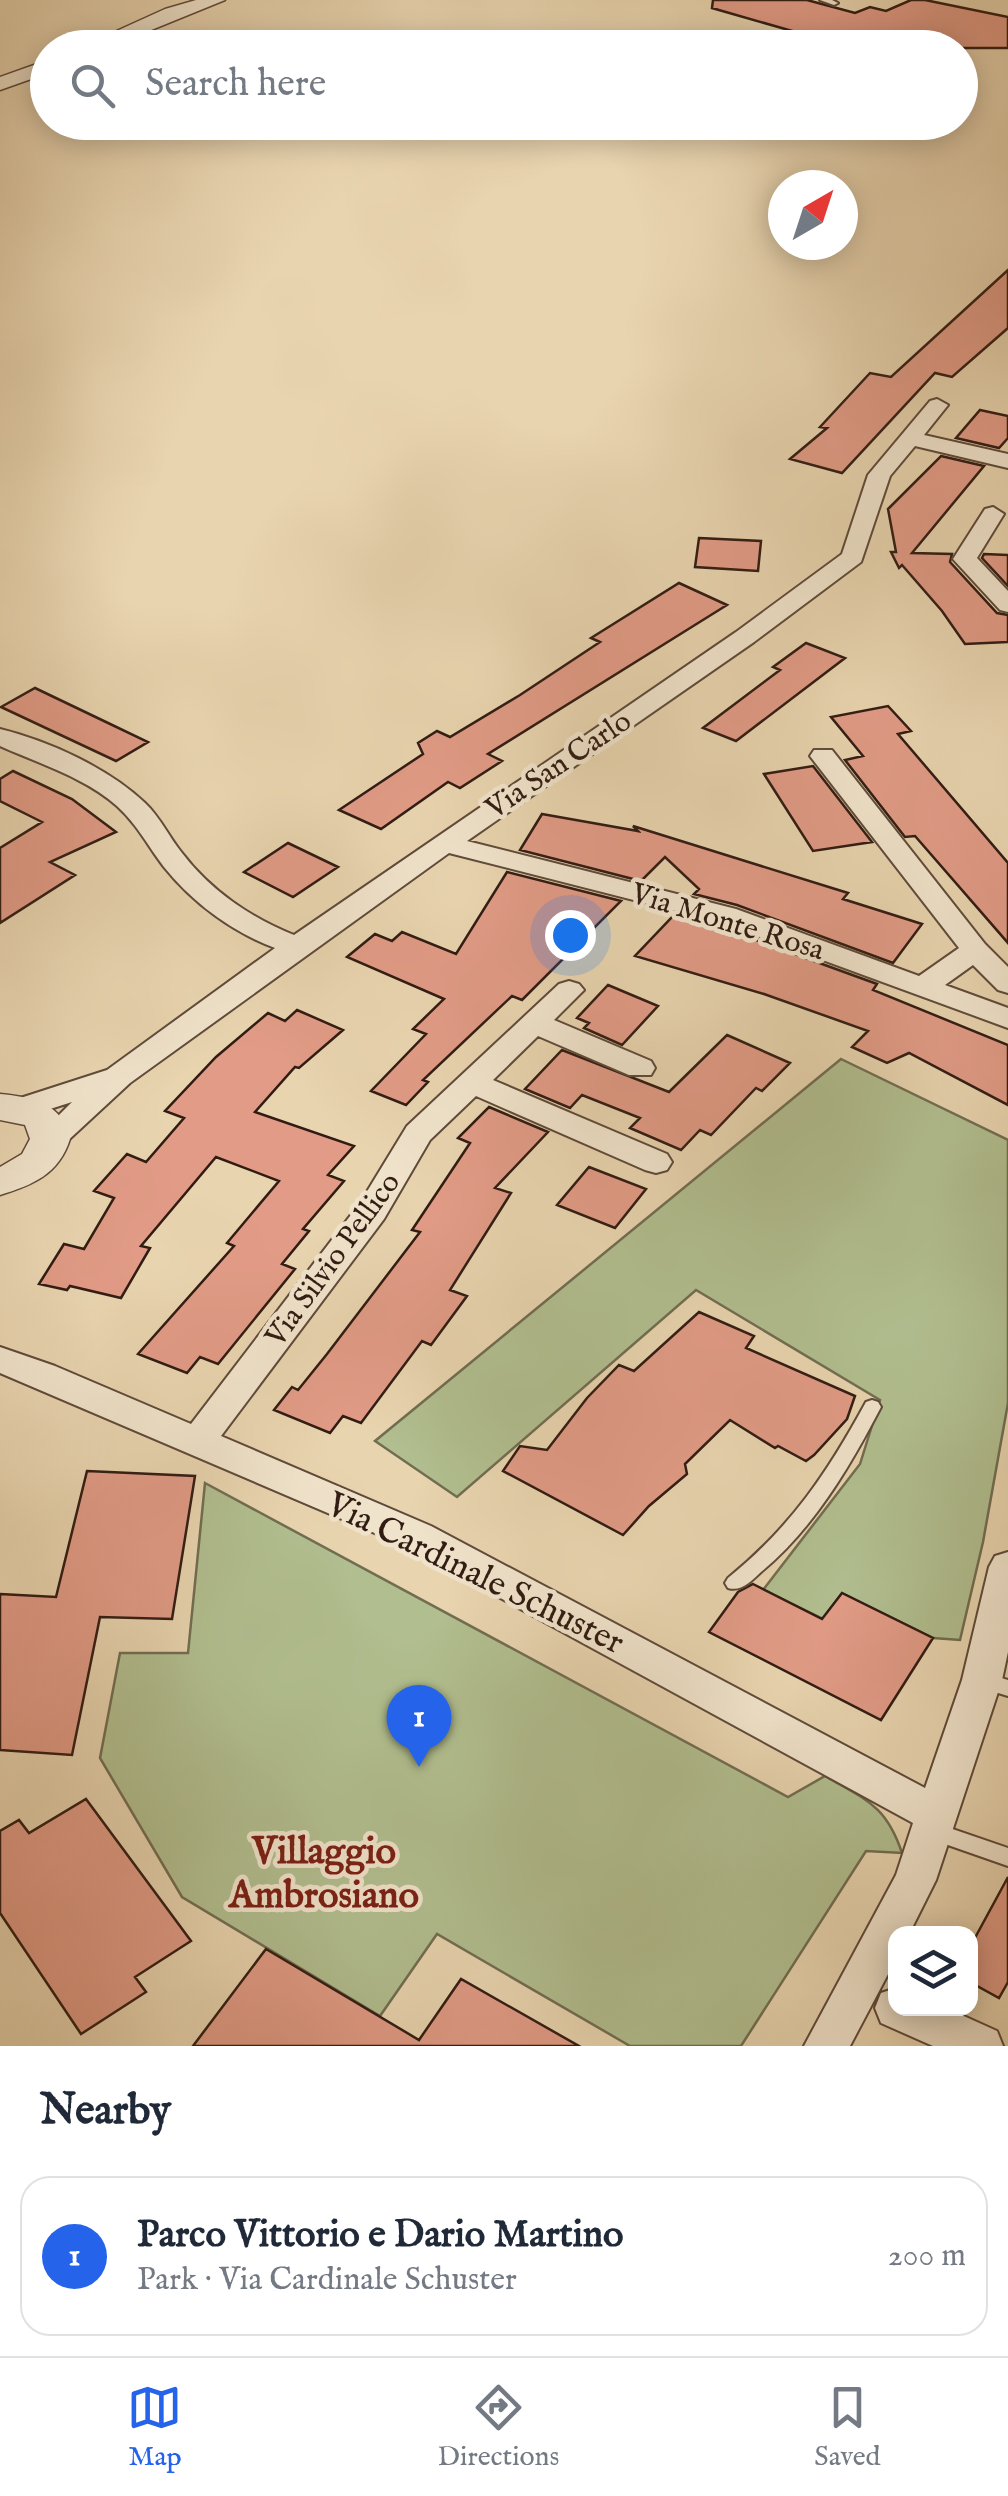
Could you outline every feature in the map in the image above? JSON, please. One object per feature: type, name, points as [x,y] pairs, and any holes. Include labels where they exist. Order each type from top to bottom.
[{"type":"street","points":[[137,30],[216,0]]},
{"type":"street","points":[[0,68],[30,65]]},
{"type":"street","points":[[0,84],[30,71]]},
{"type":"street","name":"Via San Carlo","points":[[52,1138],[120,1076],[297,946],[441,843],[746,637],[853,557],[879,475],[938,405]]},
{"type":"street","points":[[909,438],[1008,461]]},
{"type":"street","points":[[993,514],[965,559],[1008,605]]},
{"type":"street","points":[[0,737],[118,794],[138,810],[174,862],[207,896],[242,922],[297,946]]},
{"type":"street","points":[[824,756],[975,950],[1008,984]]},
{"type":"street","name":"Via Monte Rosa","points":[[441,843],[726,916],[1008,1019]]},
{"type":"street","points":[[924,986],[975,950]]},
{"type":"street","name":"Via Silvio Pellico","points":[[198,1442],[372,1210],[418,1133],[569,990]]},
{"type":"street","points":[[534,1024],[640,1068]]},
{"type":"street","name":"Via San Carlo","points":[[10,1108],[120,1076]]},
{"type":"street","points":[[471,1082],[656,1162]]},
{"type":"street","points":[[0,1216],[8,1179],[42,1161],[52,1138],[43,1120],[10,1108]]},
{"type":"street","name":"Via Cardinale Schuster","points":[[0,1360],[418,1536],[934,1823]]},
{"type":"street","points":[[826,2046],[884,2001],[934,1823],[995,1684],[1008,1567]]},
{"type":"street","points":[[884,2001],[981,2046]]},
{"type":"lane","points":[[735,1583],[775,1553],[844,1461],[872,1407]]},
{"type":"lane","points":[[934,1823],[1008,1857]]},
{"type":"green space","points":[[841,1059],[1008,1140],[1008,1403],[983,1542],[960,1640],[933,1638],[842,1593],[823,1619],[763,1590],[860,1464],[880,1400],[696,1290],[457,1497],[375,1441]]},
{"type":"green space","points":[[205,1483],[788,1797],[825,1776],[873,1805],[889,1824],[902,1853],[866,1851],[741,2046],[630,2046],[437,1934],[380,2016],[182,1897],[100,1758],[120,1653],[188,1653]]},
{"type":"building","points":[[713,0],[807,0],[855,13],[870,7],[886,11],[911,0],[925,0],[1008,17],[1008,48],[978,48],[978,30],[789,30],[712,8]]},
{"type":"building","points":[[1008,270],[1008,328],[952,377],[935,373],[842,473],[790,459],[827,428],[820,427],[870,373],[891,377]]},
{"type":"building","points":[[980,410],[1008,416],[1008,438],[999,448],[956,438]]},
{"type":"building","points":[[941,456],[984,466],[912,553],[952,554],[950,562],[997,613],[1008,615],[1008,642],[965,644],[942,611],[902,565],[899,568],[891,552],[896,552],[888,509]]},
{"type":"building","points":[[699,538],[761,541],[758,571],[695,567]]},
{"type":"building","points":[[984,554],[1008,555],[1008,586],[982,558]]},
{"type":"building","points":[[679,583],[727,605],[488,754],[502,761],[460,788],[448,782],[381,829],[339,810],[423,754],[418,743],[437,731],[450,737],[520,695],[600,642],[591,638]]},
{"type":"building","points":[[806,643],[845,658],[736,741],[703,728],[780,670],[773,667]]},
{"type":"building","points":[[35,688],[148,742],[116,761],[1,707]]},
{"type":"building","points":[[888,706],[911,731],[898,734],[1008,863],[1008,943],[915,836],[905,837],[845,760],[863,756],[831,717]]},
{"type":"building","points":[[813,766],[872,842],[813,851],[764,774]]},
{"type":"building","points":[[13,771],[72,799],[116,832],[50,862],[75,875],[0,923],[0,848],[42,822],[0,801],[0,779]]},
{"type":"building","points":[[542,814],[638,831],[633,826],[848,893],[843,899],[922,924],[893,963],[737,905],[694,894],[699,889],[665,857],[641,881],[520,850]]},
{"type":"building","points":[[288,843],[338,867],[293,897],[244,872]]},
{"type":"building","points":[[507,872],[621,901],[522,1000],[512,996],[423,1080],[428,1082],[406,1105],[371,1091],[426,1034],[413,1029],[444,999],[347,957],[375,934],[392,941],[402,932],[456,954]]},
{"type":"building","points":[[675,914],[877,984],[873,990],[1008,1045],[1008,1105],[909,1053],[887,1063],[852,1047],[868,1031],[764,994],[635,956]]},
{"type":"building","points":[[608,985],[658,1006],[622,1045],[584,1028],[589,1023],[577,1018]]},
{"type":"building","points":[[297,1010],[343,1030],[299,1068],[295,1067],[255,1112],[354,1146],[328,1175],[344,1181],[303,1229],[309,1231],[282,1264],[295,1269],[218,1364],[200,1357],[187,1373],[138,1354],[234,1246],[227,1243],[279,1181],[216,1157],[141,1246],[150,1248],[121,1298],[70,1286],[67,1290],[39,1284],[64,1244],[84,1249],[114,1198],[94,1191],[127,1154],[146,1162],[184,1118],[165,1111],[216,1057],[268,1013],[285,1021]]},
{"type":"building","points":[[727,1035],[790,1063],[762,1091],[756,1088],[711,1135],[700,1130],[681,1150],[630,1128],[640,1118],[582,1095],[570,1108],[525,1089],[562,1050],[669,1092]]},
{"type":"building","points":[[489,1107],[548,1132],[495,1188],[511,1193],[450,1290],[467,1296],[431,1345],[422,1341],[361,1423],[343,1416],[330,1433],[274,1410],[292,1387],[298,1390],[420,1232],[412,1230],[470,1143],[458,1138]]},
{"type":"building","points":[[589,1167],[646,1189],[615,1228],[557,1205]]},
{"type":"building","points":[[699,1312],[754,1336],[746,1348],[855,1396],[847,1419],[814,1455],[806,1461],[778,1446],[775,1448],[730,1420],[685,1464],[687,1474],[649,1506],[623,1535],[503,1471],[520,1446],[547,1450],[587,1398],[619,1365],[634,1371]]},
{"type":"building","points":[[87,1471],[195,1476],[172,1619],[100,1617],[72,1755],[0,1750],[0,1594],[56,1597]]},
{"type":"building","points":[[753,1584],[822,1619],[842,1593],[933,1638],[881,1720],[709,1632],[738,1592]]},
{"type":"building","points":[[86,1799],[191,1941],[135,1977],[146,1992],[81,2034],[0,1913],[0,1831],[19,1820],[29,1833]]},
{"type":"building","points":[[1008,1877],[1008,1982],[999,1998],[978,1986],[978,1932]]},
{"type":"building","points":[[266,1949],[419,2040],[461,1979],[579,2046],[193,2046]]},
{"type":"place","name":"Parco Vittorio e Dario Martino","points":[[419,1767]]},
{"type":"district","name":"Villaggio Ambrosiano","points":[[324,1872]]}]
